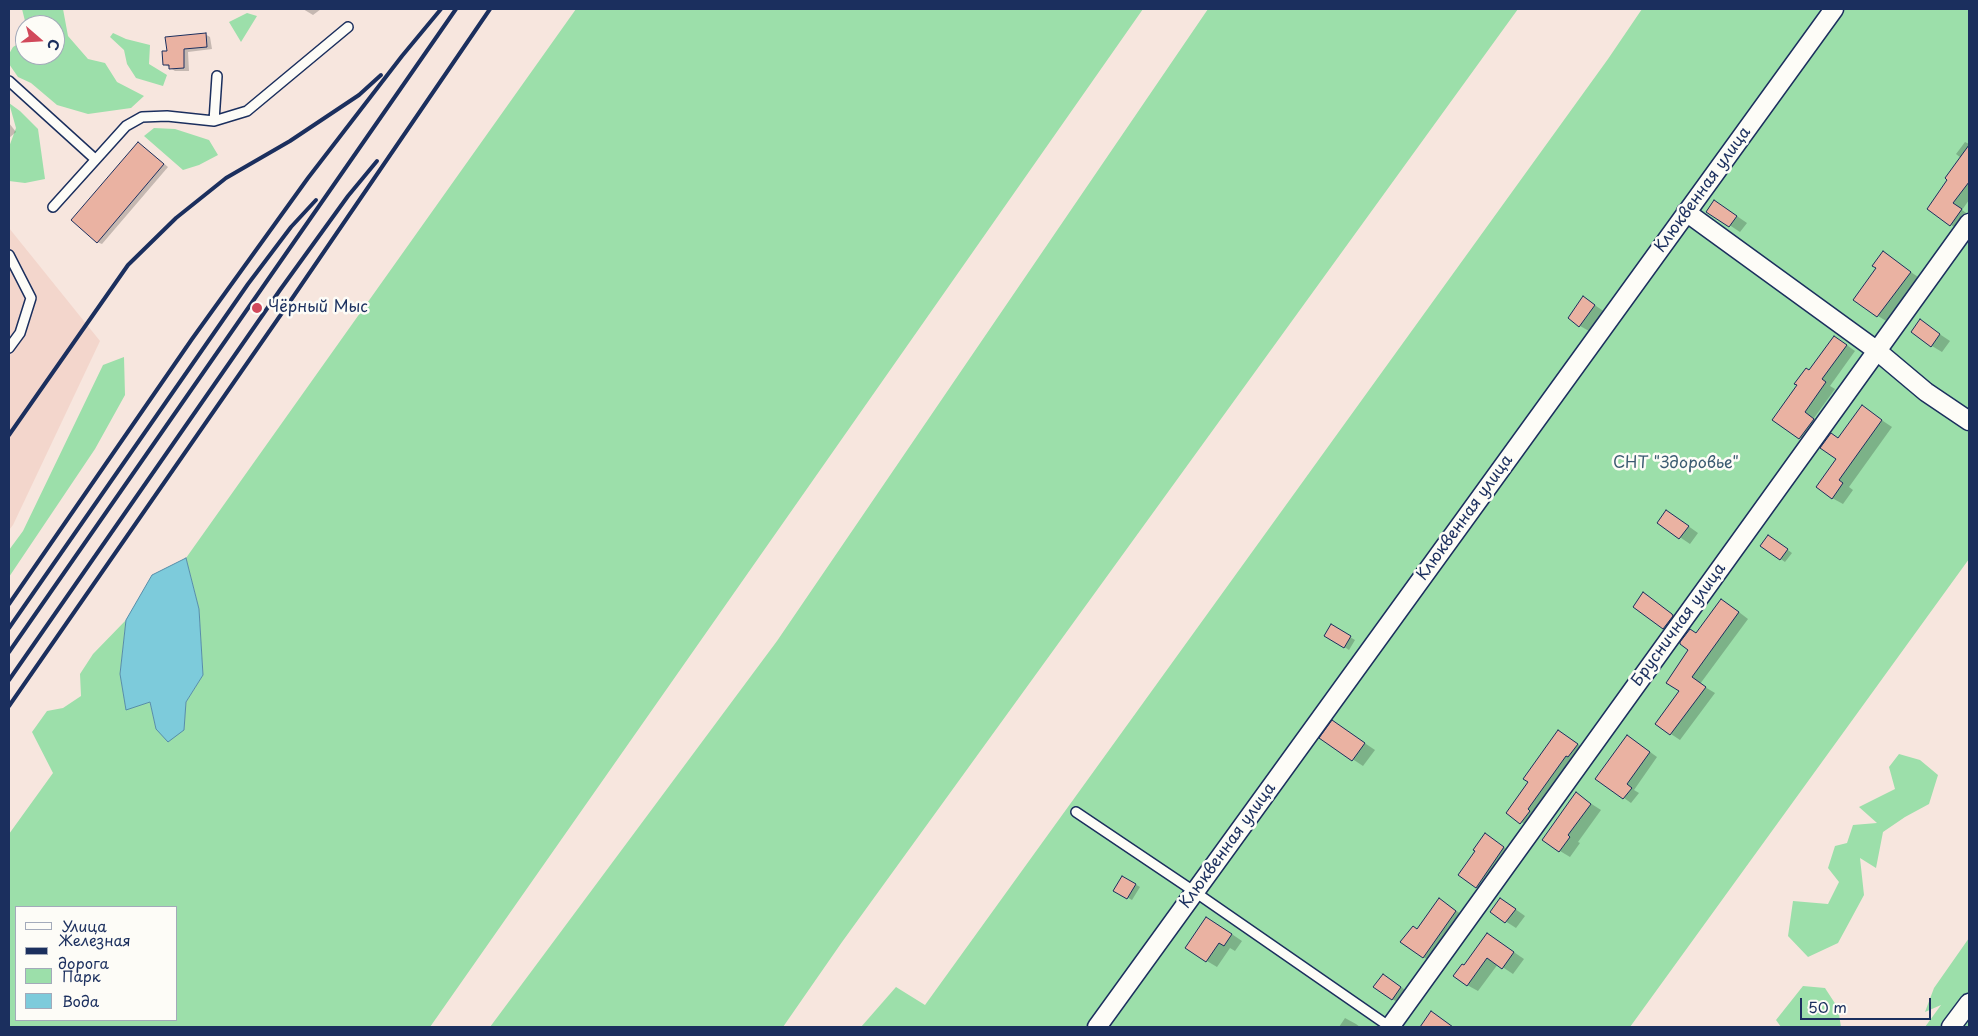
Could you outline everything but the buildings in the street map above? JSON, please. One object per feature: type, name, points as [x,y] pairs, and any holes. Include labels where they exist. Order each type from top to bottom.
[{"type":"street","name":"Клюквенная улица","points":[[1098,1027],[1834,9]]},
{"type":"street","points":[[1686,212],[1876,350],[1926,392],[1969,421]]},
{"type":"street","name":"Брусничная улица","points":[[1390,1027],[1969,223]]},
{"type":"street","points":[[1951,1027],[1969,1003]]},
{"type":"lane","points":[[53,207],[126,126],[142,117],[167,116],[214,120],[247,112],[348,27]]},
{"type":"lane","points":[[214,120],[217,76]]},
{"type":"lane","points":[[9,81],[95,159]]},
{"type":"lane","points":[[9,255],[30,298],[20,333],[9,348]]},
{"type":"lane","points":[[1076,812],[1390,1027]]},
{"type":"shaded area","points":[[9,228],[100,341],[9,530]]},
{"type":"green space","points":[[22,9],[63,9],[64,15],[24,15]]},
{"type":"green space","points":[[576,9],[1143,9],[430,1027],[9,1027],[9,834],[53,773],[32,732],[47,711],[63,708],[81,696],[80,674],[93,654],[126,620],[120,674],[126,709],[150,702],[156,729],[184,730],[186,702],[203,675],[199,609],[186,558]]},
{"type":"green space","points":[[1208,9],[1518,9],[842,942],[783,1027],[490,1027],[777,641]]},
{"type":"green space","name":"СНТ \"Здоровье\"","points":[[1642,9],[1969,9],[1969,559],[1630,1027],[861,1027],[896,987],[925,1005],[1608,59]]},
{"type":"green space","points":[[247,13],[257,16],[241,42],[229,22]]},
{"type":"green space","points":[[65,20],[68,36],[88,59],[105,63],[117,82],[144,96],[131,108],[88,114],[57,105],[31,83],[18,77],[9,64],[9,54],[15,46],[15,65],[65,65]]},
{"type":"green space","points":[[113,33],[126,39],[150,45],[149,64],[167,75],[163,86],[136,78],[127,64],[124,50],[110,37]]},
{"type":"green space","points":[[9,103],[38,129],[45,179],[25,183],[9,181],[9,147],[16,128]]},
{"type":"green space","points":[[154,128],[175,129],[209,140],[218,155],[199,165],[183,170],[144,136]]},
{"type":"green space","points":[[124,357],[125,395],[95,449],[9,577],[9,550],[23,531],[103,365]]},
{"type":"green space","points":[[1899,754],[1920,760],[1938,775],[1929,804],[1883,832],[1876,868],[1860,858],[1864,895],[1838,943],[1808,957],[1788,936],[1793,901],[1828,904],[1839,882],[1828,868],[1835,846],[1847,843],[1853,825],[1877,823],[1859,807],[1895,789],[1889,767]]},
{"type":"green space","points":[[1969,938],[1969,1027],[1925,1027],[1941,1005],[1925,1012],[1934,988]]},
{"type":"green space","points":[[1803,986],[1825,988],[1838,1008],[1841,1027],[1781,1027],[1776,1020]]},
{"type":"water","points":[[186,558],[199,609],[203,675],[186,702],[184,730],[168,742],[156,729],[150,702],[126,710],[120,674],[126,620],[152,575]]},
{"type":"railway","points":[[9,604],[192,339],[308,178],[402,56],[441,9]]},
{"type":"railway","points":[[9,652],[456,9]]},
{"type":"railway","points":[[9,706],[490,9]]},
{"type":"railway","points":[[9,435],[128,265],[176,218],[226,178],[290,141],[359,95],[381,75]]},
{"type":"railway","points":[[9,680],[280,290],[348,196],[377,161]]},
{"type":"railway","points":[[9,628],[248,284],[291,227],[316,200]]},
{"type":"place","name":"Чёрный Мыс","points":[[257,308]]}]
